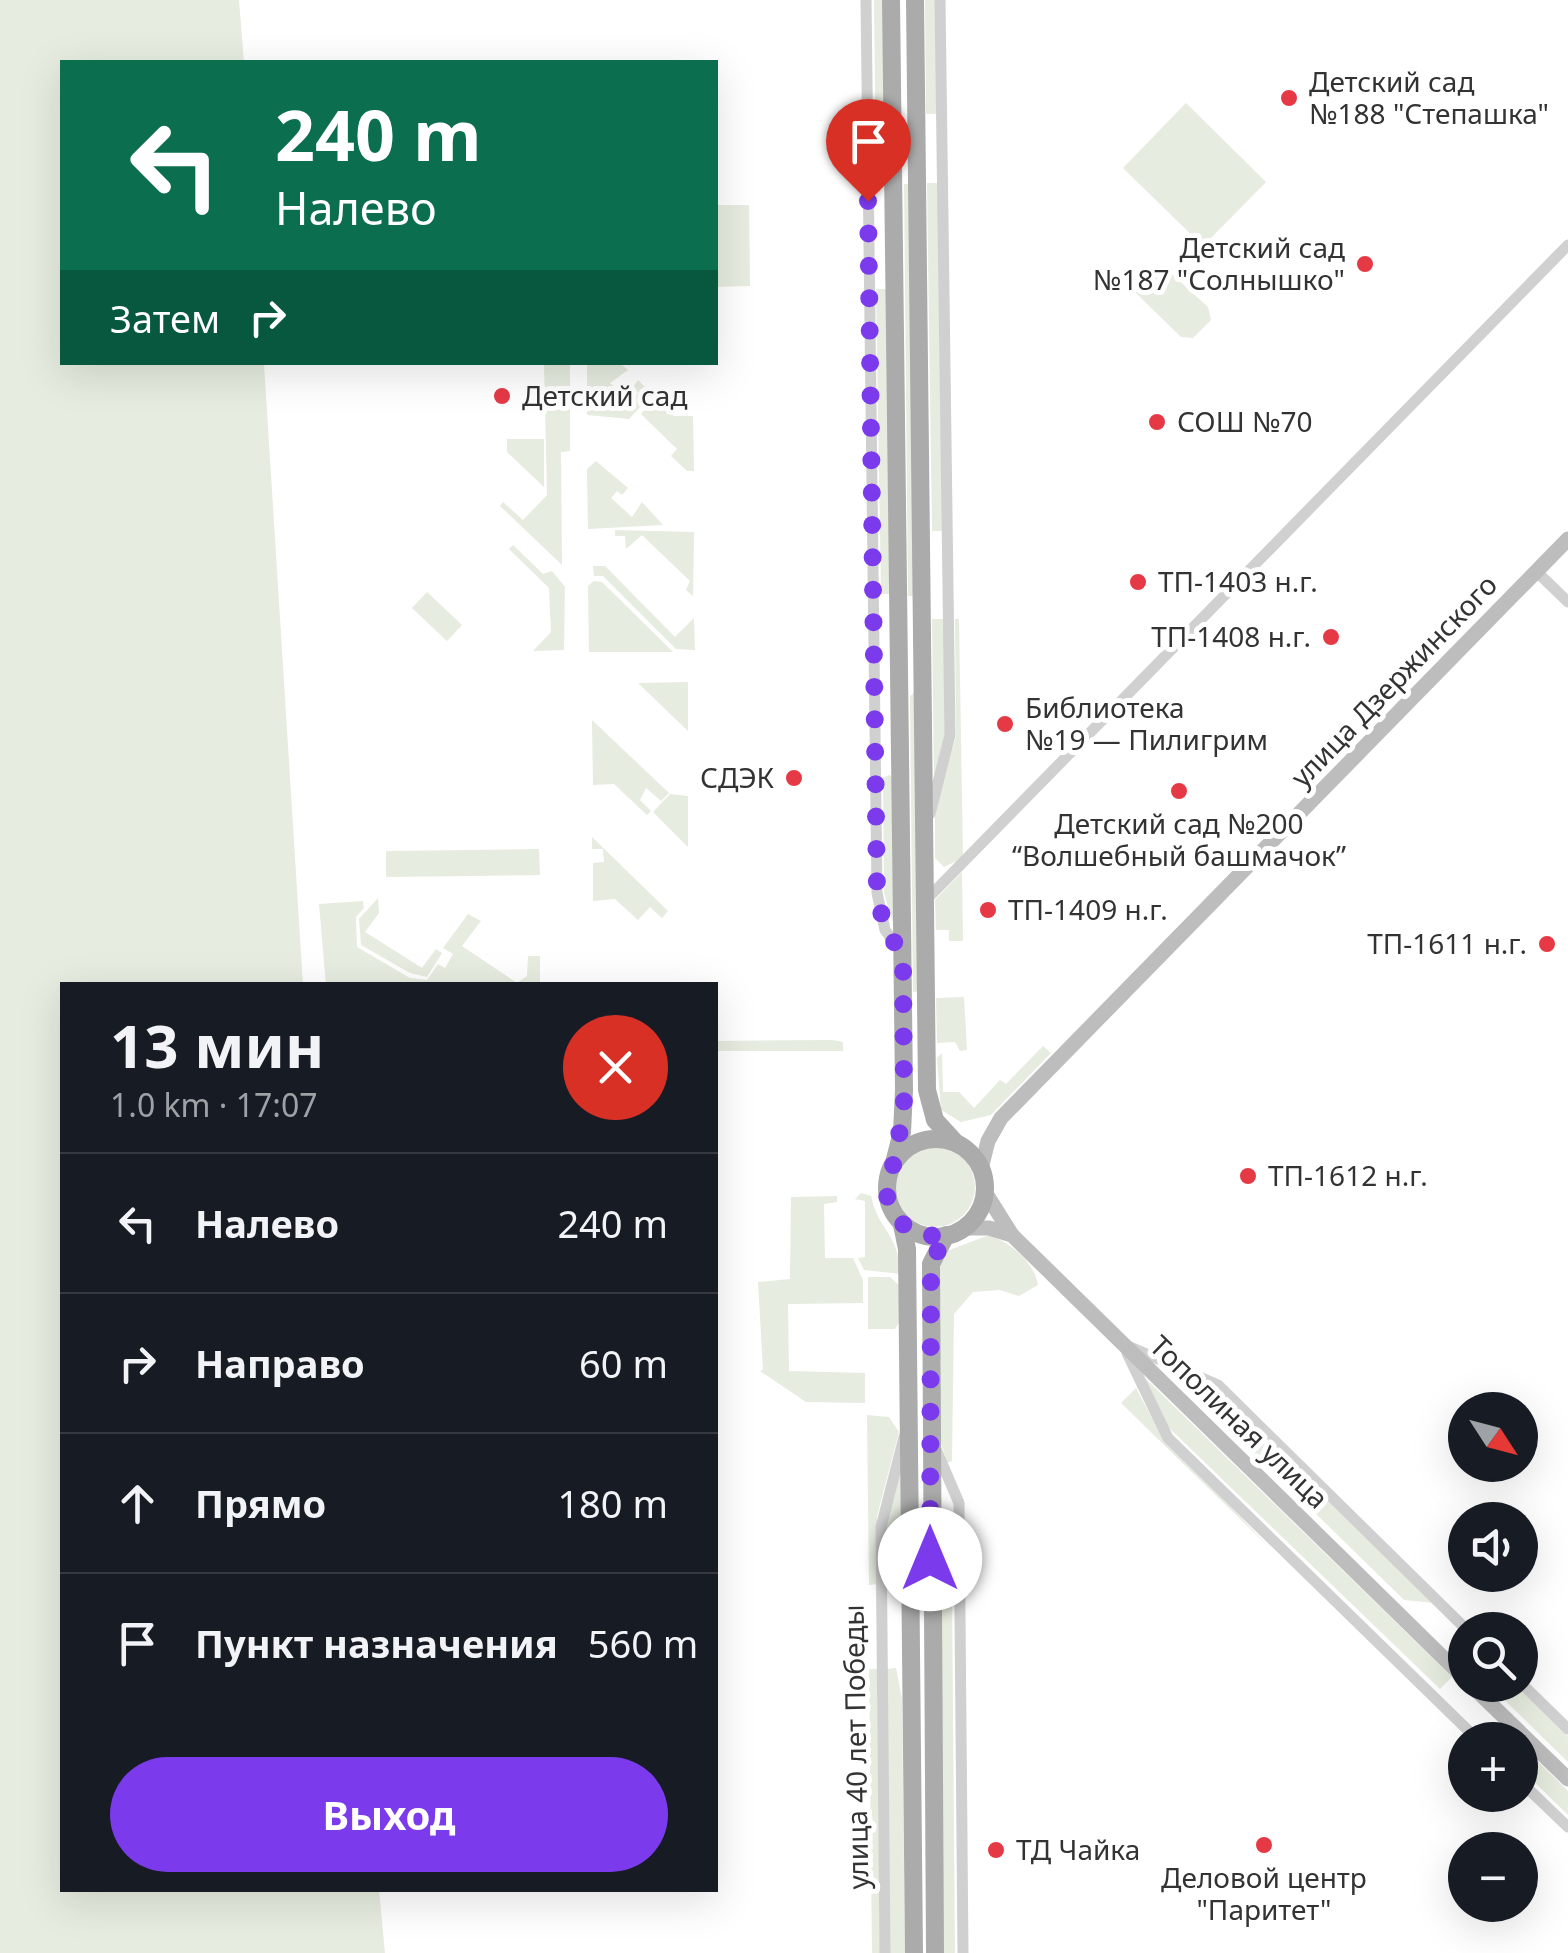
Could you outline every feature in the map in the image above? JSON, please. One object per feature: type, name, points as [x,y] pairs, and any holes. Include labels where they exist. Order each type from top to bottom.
[{"type":"main road","points":[[891,0],[904,1110],[887,1196],[902,1225],[922,1236],[946,1235],[964,1228],[976,1216],[985,1192],[982,1169],[935,1120],[927,1090],[914,0]]},
{"type":"main road","name":"улица Дзержинского","points":[[982,1169],[988,1142],[1000,1118],[1568,540]]},
{"type":"main road","points":[[900,687],[922,686]]},
{"type":"main road","points":[[894,1162],[920,1141],[976,1140],[1000,1118]]},
{"type":"main road","name":"Тополиная улица","points":[[985,1192],[1012,1236],[1448,1662]]},
{"type":"main road","name":"улица 40 лет Победы","points":[[902,1225],[907,1249],[914,1953]]},
{"type":"main road","points":[[964,1228],[1001,1230],[1012,1236]]},
{"type":"main road","points":[[935,1953],[929,1437],[931,1264],[946,1235]]},
{"type":"main road","points":[[1489,1702],[1568,1779]]},
{"type":"main road","points":[[912,1754],[932,1754]]},
{"type":"street","points":[[866,0],[877,893],[885,930],[903,954]]},
{"type":"street","points":[[924,838],[950,734],[940,0]]},
{"type":"street","points":[[924,901],[1568,244]]},
{"type":"street","points":[[869,286],[894,286]]},
{"type":"street","points":[[1536,571],[1568,602]]},
{"type":"street","points":[[1124,1344],[1218,1385],[1449,1612]]},
{"type":"street","points":[[1124,1344],[1168,1438],[1460,1722]]},
{"type":"street","name":"улица 40 лет Победы","points":[[886,1953],[881,1527],[891,1474],[908,1424]]},
{"type":"street","points":[[929,1437],[959,1503],[962,1953]]},
{"type":"street","points":[[1538,1700],[1568,1729]]},
{"type":"street","points":[[1538,1798],[1568,1827]]},
{"type":"shaded area","points":[[0,0],[239,0],[244,60],[60,60],[60,365],[264,365],[303,982],[60,982],[60,1892],[379,1892],[385,1953],[0,1953]]},
{"type":"shaded area","points":[[874,0],[885,0],[885,177],[876,165]]},
{"type":"shaded area","points":[[925,0],[937,0],[938,114],[926,114]]},
{"type":"shaded area","points":[[1186,103],[1266,182],[1203,246],[1123,168]]},
{"type":"shaded area","points":[[927,183],[938,183],[943,531],[932,531]]},
{"type":"shaded area","points":[[904,184],[911,184],[916,596],[908,596]]},
{"type":"shaded area","points":[[718,205],[749,205],[750,286],[718,287]]},
{"type":"shaded area","points":[[1163,266],[1208,307],[1211,320],[1193,338],[1181,337],[1136,293],[1144,274]]},
{"type":"shaded area","points":[[876,289],[887,289],[892,594],[881,594]]},
{"type":"shaded area","points":[[544,365],[570,365],[570,451],[561,452],[562,565],[500,506],[503,502],[523,520],[547,495]]},
{"type":"shaded area","points":[[587,365],[622,365],[628,370],[610,383],[630,401],[638,393],[633,387],[638,380],[652,394],[629,419],[587,415]]},
{"type":"shaded area","points":[[656,398],[674,416],[693,416],[694,471],[687,471],[671,456],[677,449],[641,414]]},
{"type":"shaded area","points":[[507,439],[544,439],[544,487],[507,452]]},
{"type":"shaded area","points":[[596,461],[628,488],[611,498],[632,517],[642,502],[663,525],[588,529],[587,469]]},
{"type":"shaded area","points":[[615,530],[694,532],[693,596],[686,590],[690,581],[642,535],[626,549],[625,536],[615,536]]},
{"type":"shaded area","points":[[513,545],[543,574],[552,571],[565,587],[564,650],[533,651],[551,632],[549,588],[509,549]]},
{"type":"shaded area","points":[[593,566],[605,566],[675,637],[694,618],[695,650],[676,649],[603,576],[594,576]]},
{"type":"shaded area","points":[[594,581],[602,582],[673,652],[589,652],[588,586]]},
{"type":"shaded area","points":[[427,592],[462,625],[447,641],[412,608]]},
{"type":"shaded area","points":[[932,619],[945,619],[946,735],[934,780]]},
{"type":"shaded area","points":[[955,619],[959,619],[963,858],[944,867],[935,858],[935,811],[956,736]]},
{"type":"shaded area","points":[[688,682],[688,731],[638,683]]},
{"type":"shaded area","points":[[915,692],[920,991],[913,992],[910,696]]},
{"type":"shaded area","points":[[592,720],[669,793],[661,801],[646,788],[640,800],[651,811],[647,815],[614,784],[593,785]]},
{"type":"shaded area","points":[[893,777],[895,929],[884,893],[883,778]]},
{"type":"shaded area","points":[[670,794],[688,796],[688,847],[653,812]]},
{"type":"shaded area","points":[[592,837],[668,911],[662,918],[650,907],[638,920],[615,899],[593,901],[593,863],[604,862],[603,849],[592,849]]},
{"type":"shaded area","points":[[539,849],[540,875],[386,877],[386,851]]},
{"type":"shaded area","points":[[962,872],[963,941],[949,941],[949,930],[936,930],[935,900]]},
{"type":"shaded area","points":[[378,898],[379,913],[365,932],[422,968],[436,949],[442,953],[427,977],[410,973],[361,945],[359,919]]},
{"type":"shaded area","points":[[363,901],[364,908],[356,917],[357,947],[410,978],[427,980],[438,964],[445,968],[453,954],[443,948],[468,914],[481,921],[462,946],[516,982],[326,982],[319,904]]},
{"type":"shaded area","points":[[528,956],[540,956],[540,982],[518,982],[527,976]]},
{"type":"shaded area","points":[[964,997],[967,1050],[960,1051],[955,1042],[937,1043],[936,998]]},
{"type":"shaded area","points":[[833,1040],[843,1042],[843,1051],[718,1051],[718,1041]]},
{"type":"shaded area","points":[[1043,1046],[1051,1053],[991,1115],[961,1122],[941,1110],[937,1058],[942,1053],[943,1092],[959,1092],[974,1108],[1000,1080],[1006,1084]]},
{"type":"shaded area","points":[[927,1147],[943,1147],[964,1158],[975,1187],[964,1216],[943,1227],[927,1227],[913,1221],[901,1209],[895,1195],[895,1179],[901,1165],[913,1153]]},
{"type":"shaded area","points":[[861,1193],[871,1196],[896,1248],[901,1274],[864,1270],[858,1258],[865,1257],[865,1201],[855,1199]]},
{"type":"shaded area","points":[[837,1196],[837,1202],[824,1204],[825,1258],[853,1258],[863,1280],[863,1303],[788,1304],[789,1371],[865,1373],[865,1403],[806,1402],[760,1371],[763,1370],[758,1282],[790,1279],[791,1197]]},
{"type":"shaded area","points":[[989,1235],[1020,1254],[1038,1285],[1019,1296],[1000,1290],[973,1292],[954,1314],[952,1461],[947,1463],[935,1423],[941,1362],[935,1338],[934,1273],[947,1251]]},
{"type":"shaded area","points":[[868,1277],[890,1277],[901,1287],[900,1321],[895,1329],[868,1329]]},
{"type":"shaded area","points":[[1164,1365],[1214,1387],[1434,1603],[1404,1600]]},
{"type":"shaded area","points":[[1145,1378],[1448,1673],[1448,1681],[1440,1689],[1166,1425]]},
{"type":"shaded area","points":[[1136,1388],[1159,1431],[1268,1546],[1121,1403]]},
{"type":"shaded area","points":[[867,1415],[889,1417],[899,1432],[877,1516],[877,1584],[869,1585]]},
{"type":"shaded area","points":[[900,1473],[902,1584],[886,1584],[886,1527]]},
{"type":"shaded area","points":[[952,1590],[955,1953],[940,1953],[935,1591]]},
{"type":"shaded area","points":[[896,1668],[902,1699],[905,1953],[890,1953],[887,1669]]},
{"type":"shaded area","points":[[869,1669],[877,1669],[880,1953],[872,1953]]},
{"type":"shaded area","points":[[1506,1702],[1533,1702],[1568,1736],[1568,1762],[1538,1733],[1538,1722],[1527,1722]]},
{"type":"shaded area","points":[[1538,1762],[1568,1791],[1568,1815],[1538,1786]]},
{"type":"place","name":"Детский сад №188 \"Степашка\"","points":[[1289,98]]},
{"type":"place","name":"Детский сад №187 \"Солнышко\"","points":[[1365,264]]},
{"type":"place","name":"Детский сад","points":[[502,396]]},
{"type":"place","name":"СОШ №70","points":[[1157,422]]},
{"type":"place","name":"ТП-1403 н.г.","points":[[1138,582]]},
{"type":"place","name":"ТП-1408 н.г.","points":[[1331,637]]},
{"type":"place","name":"Библиотека №19 — Пилигрим","points":[[1005,724]]},
{"type":"place","name":"СДЭК","points":[[794,778]]},
{"type":"place","name":"Детский сад №200 “Волшебный башмачок”","points":[[1179,791]]},
{"type":"place","name":"ТП-1409 н.г.","points":[[988,910]]},
{"type":"place","name":"ТП-1611 н.г.","points":[[1547,944]]},
{"type":"place","name":"ТП-1612 н.г.","points":[[1248,1176]]},
{"type":"place","name":"Деловой центр \"Паритет\"","points":[[1264,1845]]},
{"type":"place","name":"ТД Чайка","points":[[996,1850]]},
{"type":"route","points":[[868,201],[877,893],[885,930],[903,954],[904,1110],[900,1148],[886,1182],[887,1196],[896,1217],[910,1231],[922,1236],[946,1235],[931,1264],[930,1559]]}]
